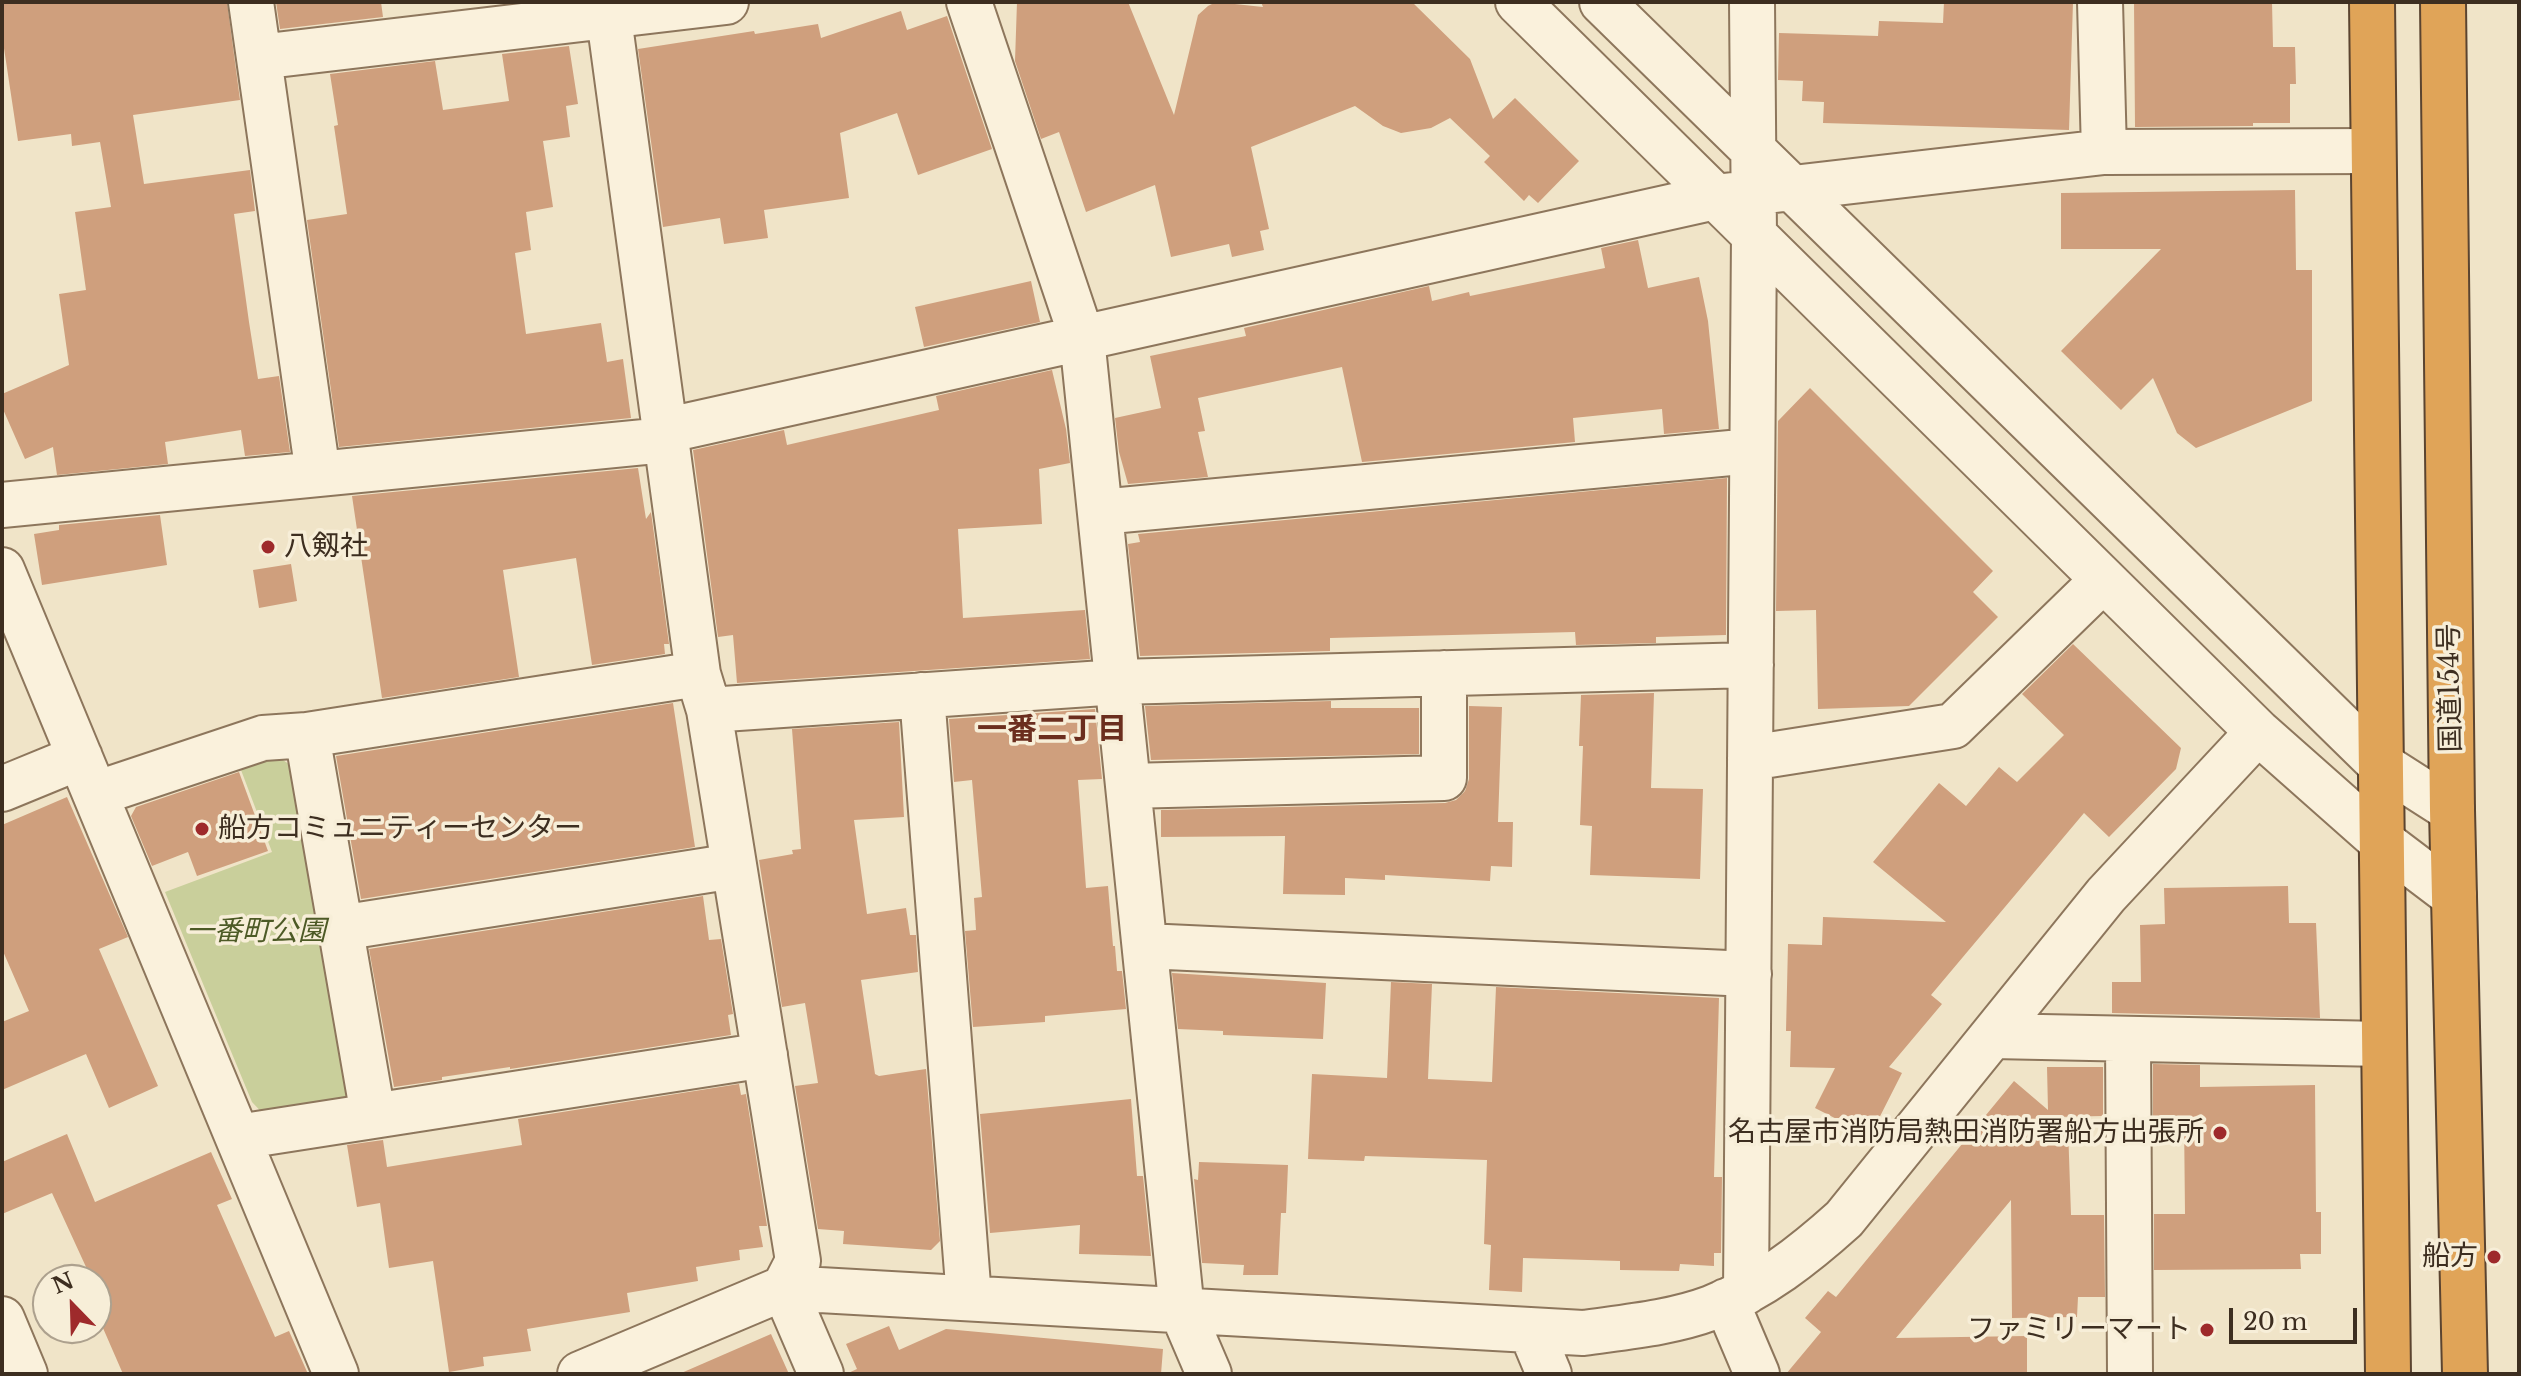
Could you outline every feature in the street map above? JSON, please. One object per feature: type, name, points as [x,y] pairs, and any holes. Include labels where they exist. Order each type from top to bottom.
[{"type":"highway","points":[[2372,2],[2388,1374]]},
{"type":"highway","name":"国道154号","points":[[2443,2],[2452,810],[2465,1374]]},
{"type":"street","points":[[251,2],[318,474]]},
{"type":"street","points":[[259,57],[601,13],[726,2]]},
{"type":"street","points":[[969,2],[1082,338],[1182,1311],[1209,1374]]},
{"type":"street","points":[[1518,2],[1754,203],[2380,764],[2452,810]]},
{"type":"street","points":[[1602,2],[1751,148]]},
{"type":"street","points":[[1752,2],[1751,148],[1754,203],[1749,974],[1736,1297],[1757,1374]]},
{"type":"street","points":[[2100,2],[2104,152]]},
{"type":"street","points":[[601,13],[704,692],[798,1261],[784,1288]]},
{"type":"street","points":[[2,505],[665,435],[1082,338],[1754,203],[2104,152],[2373,151]]},
{"type":"street","points":[[1754,203],[2103,580],[2258,732],[2380,840],[2454,896]]},
{"type":"street","points":[[1100,512],[1752,451]]},
{"type":"street","points":[[2,570],[336,1374]]},
{"type":"street","points":[[1750,758],[1953,726],[2103,580]]},
{"type":"street","points":[[2,789],[87,775],[263,738],[704,692],[922,695],[1118,682],[1751,665]]},
{"type":"street","points":[[1128,786],[1444,778],[1444,673]]},
{"type":"street","points":[[922,695],[969,1298]]},
{"type":"street","points":[[580,1374],[784,1288],[1583,1333],[1647,1324],[1708,1309],[1736,1297],[1800,1257],[1844,1219],[2106,895],[2258,732]]},
{"type":"street","points":[[307,735],[373,1115]]},
{"type":"street","points":[[340,928],[734,866]]},
{"type":"street","points":[[1145,946],[1749,974]]},
{"type":"street","points":[[1993,1036],[2383,1044]]},
{"type":"street","points":[[2128,1039],[2130,1374]]},
{"type":"street","points":[[238,1137],[765,1055]]},
{"type":"street","points":[[784,1288],[821,1374]]},
{"type":"street","points":[[2,1319],[25,1374]]},
{"type":"street","points":[[1531,1331],[1549,1374]]},
{"type":"green space","name":"一番町公園","points":[[269,751],[298,770],[355,1096],[269,1120],[252,1102],[165,892],[272,852],[238,762]]},
{"type":"building","points":[[2,2],[227,2],[240,100],[133,115],[144,184],[250,170],[255,211],[234,214],[249,322],[258,379],[279,376],[290,452],[245,456],[241,430],[165,442],[168,464],[57,475],[53,447],[25,459],[2,407],[2,394],[69,365],[59,294],[86,290],[75,212],[111,207],[100,142],[72,146],[71,134],[18,141],[2,35]]},
{"type":"building","points":[[276,2],[381,2],[383,17],[280,29]]},
{"type":"building","points":[[1017,2],[1128,2],[1174,115],[1198,15],[1216,2],[1263,7],[1261,2],[1412,2],[1470,59],[1493,119],[1515,98],[1579,161],[1538,203],[1529,195],[1524,201],[1484,162],[1490,156],[1450,118],[1431,128],[1401,133],[1383,126],[1355,106],[1251,147],[1269,229],[1260,231],[1264,250],[1232,257],[1229,244],[1171,257],[1155,185],[1086,212],[1059,132],[1041,139],[1015,61]]},
{"type":"building","points":[[1944,2],[2073,2],[2069,130],[1823,123],[1824,102],[1802,101],[1803,81],[1778,80],[1779,33],[1878,36],[1879,21],[1943,23]]},
{"type":"building","points":[[2134,2],[2272,2],[2273,47],[2295,47],[2296,84],[2290,84],[2290,123],[2135,127]]},
{"type":"building","points":[[901,11],[907,30],[947,16],[992,149],[918,175],[897,113],[840,133],[849,198],[764,210],[768,238],[724,244],[720,218],[663,227],[638,49],[818,24],[821,38]]},
{"type":"building","points":[[569,46],[578,104],[566,106],[570,137],[543,141],[553,207],[526,212],[531,250],[515,253],[526,334],[601,323],[607,362],[623,359],[631,418],[339,447],[307,220],[347,214],[330,74],[435,61],[443,110],[509,101],[502,54]]},
{"type":"building","points":[[2295,190],[2296,270],[2312,270],[2312,401],[2196,448],[2177,433],[2153,378],[2121,410],[2061,351],[2161,249],[2061,249],[2061,193]]},
{"type":"building","points":[[1638,240],[1648,288],[1699,277],[1708,321],[1719,429],[1664,434],[1662,409],[1573,418],[1575,442],[1362,462],[1342,367],[1198,398],[1205,431],[1198,432],[1208,477],[1128,484],[1119,452],[1115,418],[1161,408],[1150,356],[1246,336],[1244,328],[1429,286],[1432,301],[1605,268],[1601,248]]},
{"type":"building","points":[[1031,281],[1040,322],[924,347],[915,307]]},
{"type":"building","points":[[1052,370],[1066,429],[1070,463],[1039,469],[1042,524],[958,529],[963,618],[1085,610],[1090,659],[737,683],[733,635],[718,637],[693,450],[784,430],[787,445],[939,410],[936,396]]},
{"type":"building","points":[[1810,388],[1993,571],[1973,592],[1998,617],[1909,706],[1818,709],[1816,610],[1776,611],[1778,421]]},
{"type":"building","points":[[638,468],[646,519],[651,512],[669,644],[664,644],[665,654],[592,665],[576,558],[503,570],[519,677],[382,698],[352,496]]},
{"type":"building","points":[[1727,478],[1726,635],[1656,637],[1656,643],[1576,645],[1575,632],[1330,638],[1330,651],[1140,656],[1128,544],[1140,542],[1138,534]]},
{"type":"building","points":[[160,515],[167,565],[42,585],[34,534],[59,530],[59,525]]},
{"type":"building","points":[[291,564],[297,601],[259,608],[253,570]]},
{"type":"building","points":[[2073,644],[2181,748],[2176,769],[2109,837],[2084,813],[1931,995],[1942,1004],[1889,1067],[1902,1073],[1870,1136],[1815,1108],[1835,1068],[1790,1067],[1791,1031],[1786,1031],[1788,944],[1822,945],[1823,917],[1946,922],[1873,862],[1939,783],[1966,806],[1999,767],[2017,782],[2064,735],[2022,694]]},
{"type":"building","points":[[1654,693],[1651,788],[1703,789],[1700,879],[1590,875],[1592,826],[1580,825],[1581,695]]},
{"type":"building","points":[[1331,701],[1331,708],[1419,708],[1419,754],[1151,760],[1145,706]]},
{"type":"building","points":[[673,703],[695,847],[361,899],[336,756]]},
{"type":"building","points":[[1469,706],[1502,707],[1498,822],[1513,822],[1512,867],[1491,866],[1490,881],[1385,875],[1385,880],[1345,878],[1345,895],[1283,894],[1285,836],[1161,837],[1161,810],[1445,803],[1456,800],[1465,791],[1469,779]]},
{"type":"building","points":[[1095,709],[1102,779],[1078,780],[1086,888],[1108,886],[1113,946],[1117,971],[1122,971],[1126,1009],[1045,1016],[1045,1022],[973,1027],[965,931],[976,930],[974,898],[982,897],[972,780],[954,782],[949,719]]},
{"type":"building","points":[[899,722],[904,817],[854,820],[867,914],[906,908],[910,935],[916,935],[918,972],[861,980],[875,1074],[926,1069],[940,1241],[931,1250],[843,1244],[844,1231],[818,1229],[795,1086],[818,1083],[805,1003],[782,1007],[759,860],[793,854],[792,850],[801,849],[792,729]]},
{"type":"building","name":"船方コミュニティーセンター","points":[[239,772],[268,851],[197,876],[188,852],[152,866],[131,816],[136,807]]},
{"type":"building","points":[[67,797],[128,937],[99,949],[158,1086],[109,1108],[86,1054],[2,1090],[2,1022],[29,1011],[2,949],[2,825]]},
{"type":"building","points":[[2288,886],[2289,923],[2316,923],[2320,1018],[2112,1013],[2112,982],[2141,982],[2140,925],[2165,924],[2164,888]]},
{"type":"building","points":[[703,896],[709,940],[721,939],[733,1014],[728,1015],[731,1035],[442,1077],[442,1080],[394,1087],[369,949]]},
{"type":"building","points":[[1172,973],[1326,983],[1323,1039],[1223,1035],[1223,1031],[1178,1029]]},
{"type":"building","points":[[1391,982],[1432,984],[1428,1079],[1492,1082],[1496,987],[1719,998],[1714,1177],[1722,1177],[1721,1253],[1714,1253],[1714,1266],[1680,1264],[1679,1271],[1620,1270],[1620,1261],[1523,1258],[1522,1292],[1489,1290],[1491,1245],[1484,1244],[1487,1160],[1365,1156],[1364,1161],[1308,1159],[1312,1074],[1387,1078]]},
{"type":"building","points":[[2153,1064],[2200,1065],[2200,1087],[2315,1085],[2316,1212],[2321,1212],[2321,1254],[2300,1254],[2301,1269],[2154,1270],[2154,1214],[2185,1214],[2184,1117],[2153,1118]]},
{"type":"building","points":[[2047,1067],[2103,1067],[2103,1116],[2056,1117],[2068,1127],[2071,1215],[2104,1215],[2105,1297],[2078,1297],[2077,1317],[2012,1318],[2011,1200],[1896,1338],[2027,1336],[2027,1374],[1786,1374],[1821,1332],[1805,1318],[1828,1291],[1836,1297],[2014,1081],[2048,1110]]},
{"type":"building","points":[[739,1084],[741,1095],[746,1094],[767,1226],[759,1226],[763,1247],[739,1250],[740,1260],[696,1267],[698,1281],[627,1293],[630,1312],[527,1329],[531,1351],[483,1357],[484,1366],[449,1372],[433,1261],[389,1268],[380,1203],[357,1207],[347,1145],[383,1140],[387,1167],[522,1145],[518,1119]]},
{"type":"building","points":[[1131,1099],[1137,1176],[1143,1176],[1151,1256],[1079,1254],[1080,1225],[990,1233],[980,1114]]},
{"type":"building","points":[[67,1134],[95,1202],[211,1152],[232,1199],[217,1205],[275,1337],[289,1331],[308,1374],[123,1374],[110,1344],[112,1264],[85,1264],[52,1193],[2,1214],[2,1162]]},
{"type":"building","points":[[1199,1162],[1288,1165],[1286,1213],[1281,1213],[1278,1275],[1243,1275],[1244,1265],[1202,1263],[1194,1179],[1198,1180]]},
{"type":"building","points":[[889,1326],[899,1350],[946,1329],[1163,1349],[1161,1374],[846,1374],[857,1369],[846,1344]]},
{"type":"building","points":[[771,1334],[789,1374],[679,1374]]},
{"type":"place","name":"八剱社","points":[[268,547]]},
{"type":"place","name":"船方コミュニティーセンター","points":[[202,829]]},
{"type":"place","name":"名古屋市消防局熱田消防署船方出張所","points":[[2220,1133]]},
{"type":"place","name":"船方","points":[[2494,1257]]},
{"type":"place","name":"ファミリーマート","points":[[2207,1330]]},
{"type":"district","name":"一番二丁目","points":[[1052,731]]}]
